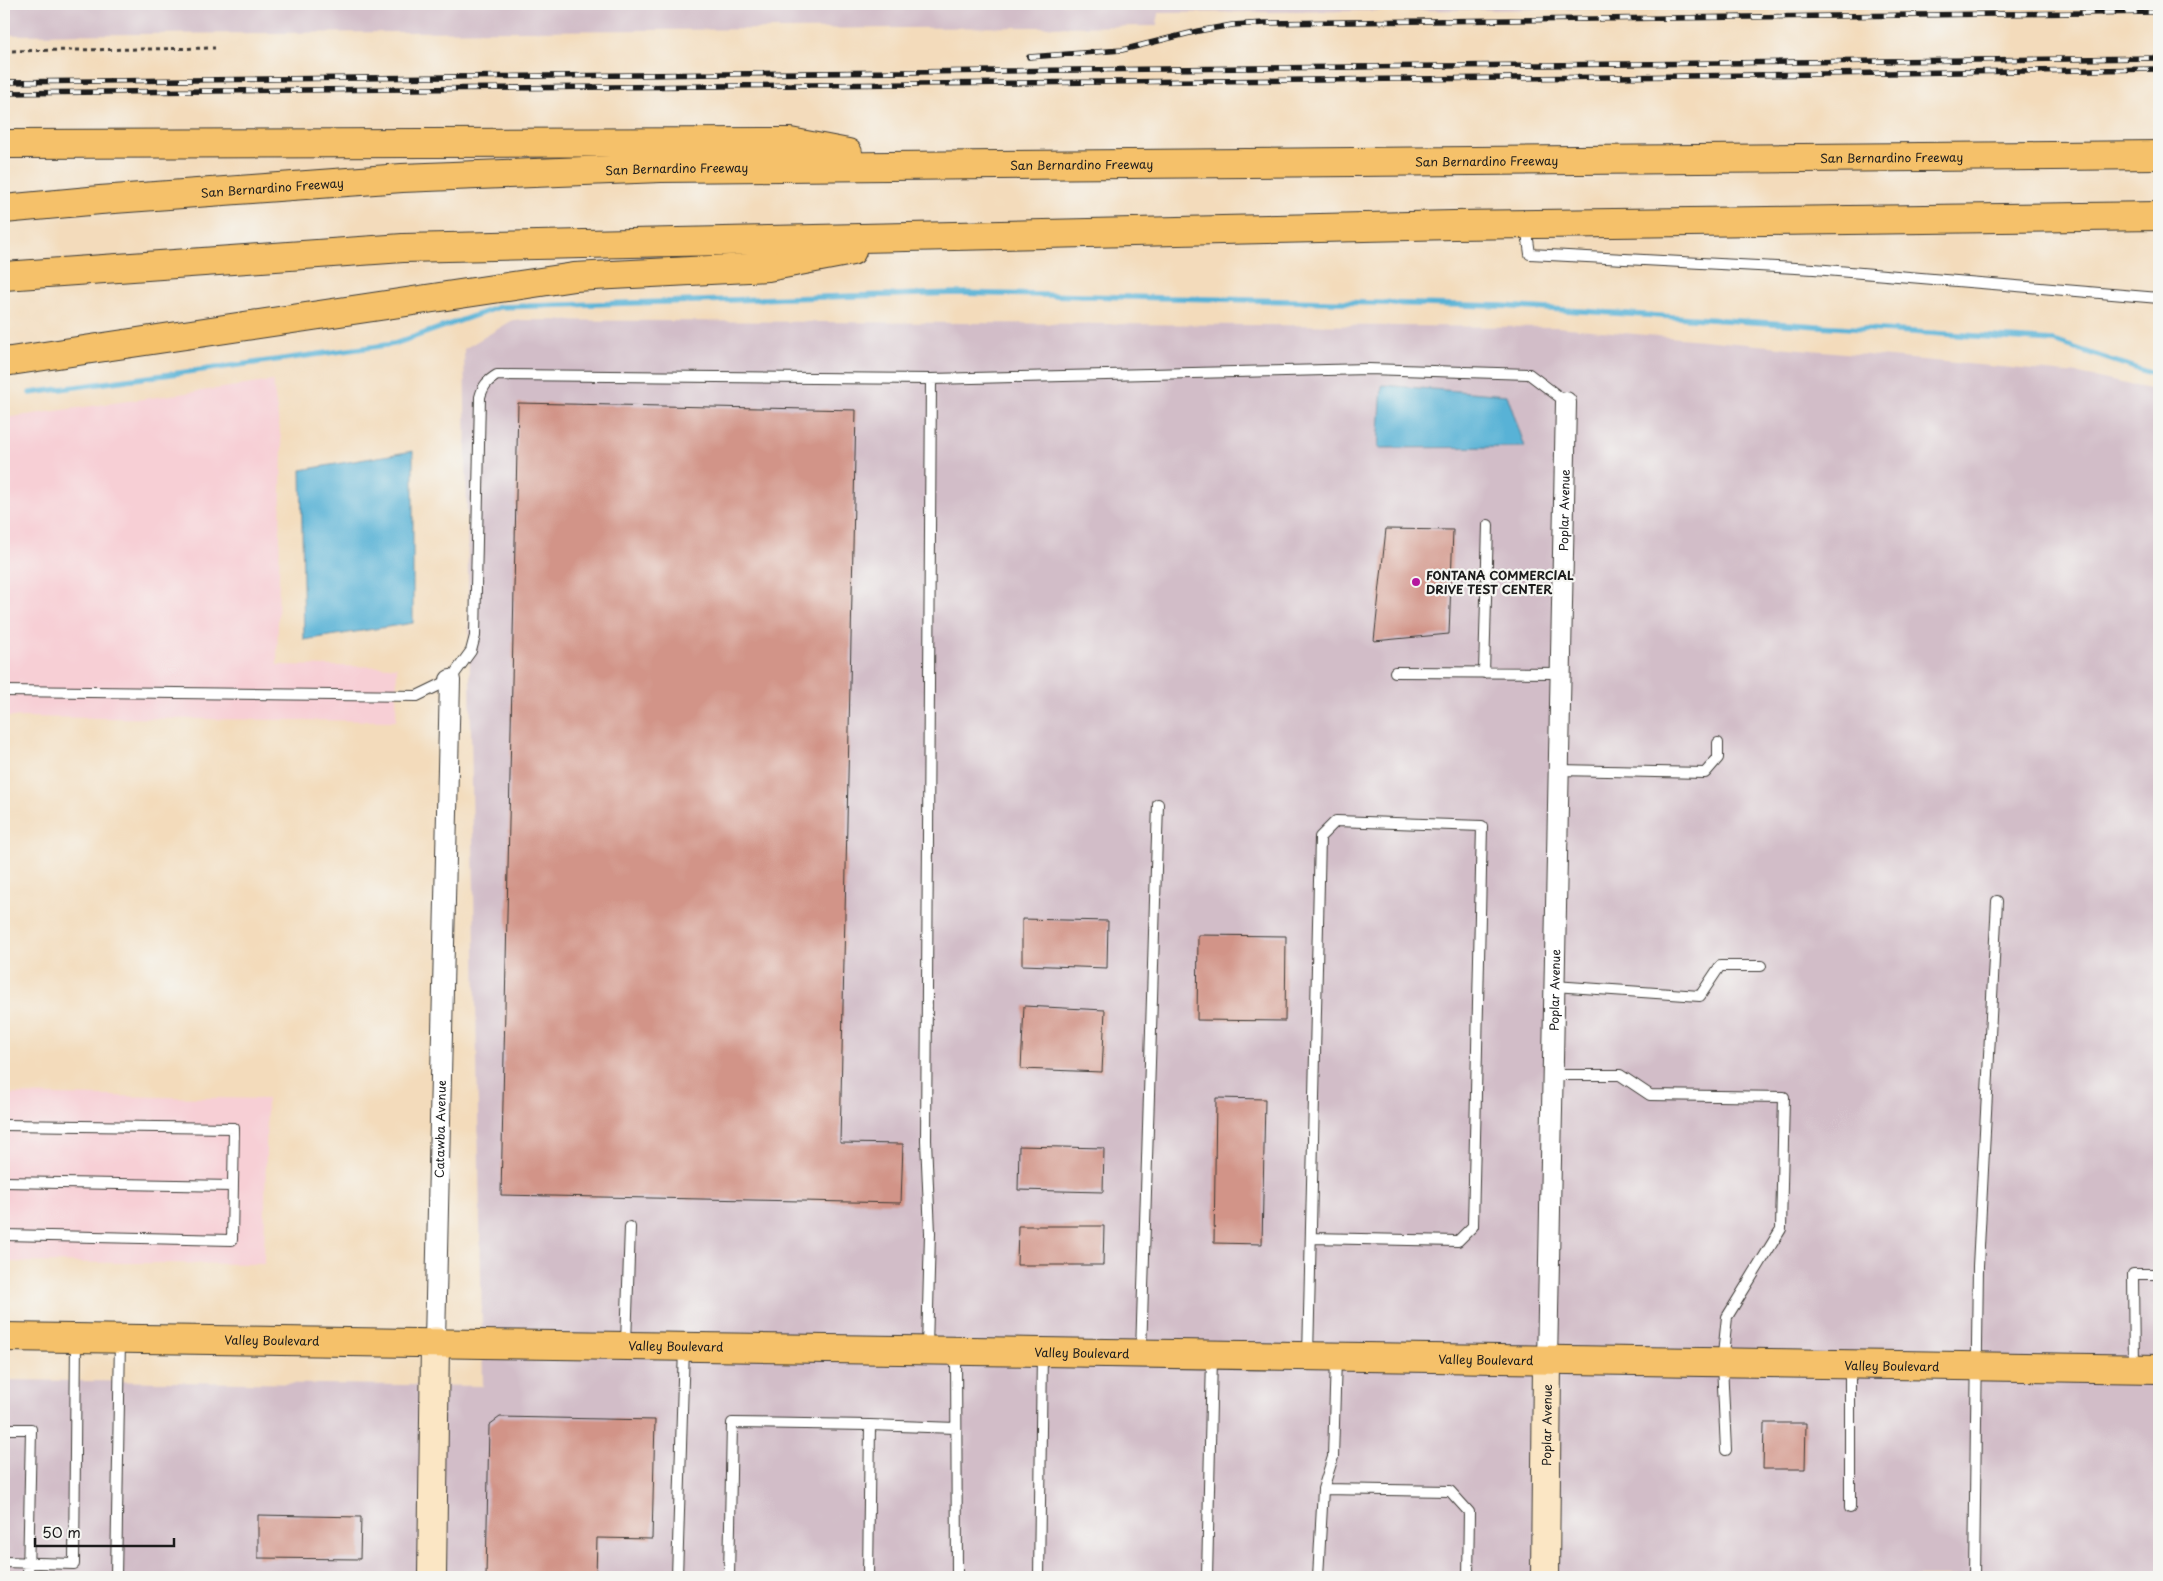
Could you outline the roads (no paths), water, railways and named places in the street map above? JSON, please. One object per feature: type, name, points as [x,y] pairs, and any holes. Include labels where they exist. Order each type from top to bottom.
[{"type":"main road","points":[[4,144],[790,142],[906,164]]},
{"type":"main road","name":"San Bernardino Freeway","points":[[4,209],[100,200],[402,178],[660,168],[906,164],[2159,155]]},
{"type":"main road","points":[[4,276],[403,248],[1526,224],[2159,216]]},
{"type":"main road","points":[[4,362],[574,277],[768,266],[931,236]]},
{"type":"main road","points":[[4,286],[96,270]]},
{"type":"main road","name":"Valley Boulevard","points":[[4,1337],[435,1341],[1547,1362],[2147,1369]]},
{"type":"street","name":"Poplar Avenue","points":[[1545,1577],[1552,1075],[1566,402]]},
{"type":"street","name":"Catawba Avenue","points":[[432,1577],[435,1341],[450,680]]},
{"type":"lane","points":[[1526,224],[1530,254],[1814,269],[2159,298]]},
{"type":"lane","points":[[4,691],[417,696],[450,680],[468,656],[475,636],[480,397],[483,387],[488,380],[497,375],[931,380],[1368,370],[1529,374],[1566,402]]},
{"type":"lane","points":[[927,1350],[930,1233],[926,1140],[931,380]]},
{"type":"lane","points":[[1484,673],[1488,525]]},
{"type":"lane","points":[[1395,672],[1560,673]]},
{"type":"lane","points":[[1558,770],[1704,773],[1718,758],[1718,743]]},
{"type":"lane","points":[[1141,1354],[1158,804]]},
{"type":"lane","points":[[1308,1358],[1320,837],[1336,820],[1482,826],[1473,1226],[1458,1241],[1311,1238]]},
{"type":"lane","points":[[1974,1577],[1978,1266],[1997,901]]},
{"type":"lane","points":[[1554,986],[1700,996],[1720,966],[1761,966]]},
{"type":"lane","points":[[1552,1075],[1620,1076],[1650,1095],[1784,1097],[1781,1229],[1727,1316],[1722,1364],[1726,1450]]},
{"type":"lane","points":[[4,1125],[234,1128],[232,1240],[4,1235]]},
{"type":"lane","points":[[4,1182],[233,1186]]},
{"type":"lane","points":[[626,1345],[630,1227]]},
{"type":"lane","points":[[2147,1369],[2133,1274],[2159,1274]]},
{"type":"lane","points":[[4,1562],[74,1564],[76,1338]]},
{"type":"lane","points":[[116,1577],[120,1338]]},
{"type":"lane","points":[[677,1577],[684,1346]]},
{"type":"lane","points":[[956,1351],[957,1577]]},
{"type":"lane","points":[[1039,1577],[1042,1353]]},
{"type":"lane","points":[[1207,1577],[1212,1356]]},
{"type":"lane","points":[[1318,1577],[1323,1489],[1333,1457],[1336,1358]]},
{"type":"lane","points":[[1850,1366],[1850,1508]]},
{"type":"lane","points":[[729,1577],[732,1423],[956,1428]]},
{"type":"lane","points":[[868,1577],[870,1425]]},
{"type":"lane","points":[[4,1429],[31,1429],[28,1577]]},
{"type":"lane","points":[[1323,1489],[1450,1491],[1469,1512],[1468,1577]]},
{"type":"water","points":[[1382,385],[1507,395],[1525,447],[1378,448]]},
{"type":"water","points":[[413,451],[413,623],[304,640],[301,470]]},
{"type":"waterway","points":[[30,393],[394,344],[499,307],[956,293],[1502,306],[2054,341],[2159,376]]},
{"type":"railway","points":[[1029,57],[1122,50],[1198,31],[1232,25],[1265,23],[2159,12]]},
{"type":"railway","points":[[4,82],[2159,58]]},
{"type":"railway","points":[[4,93],[1618,77],[2159,69]]},
{"type":"place","name":"FONTANA COMMERCIAL DRIVE TEST CENTER","points":[[1416,582]]}]
